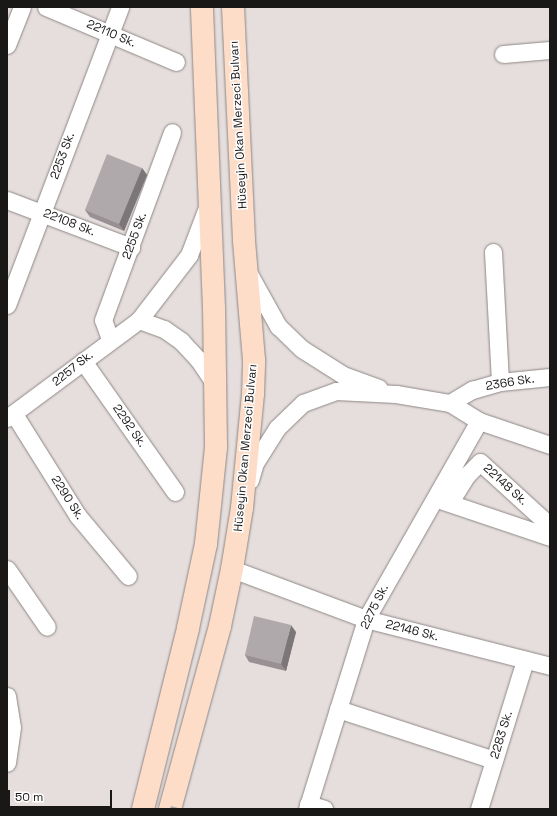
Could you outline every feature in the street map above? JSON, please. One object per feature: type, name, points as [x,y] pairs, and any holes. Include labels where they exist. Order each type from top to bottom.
[{"type":"main road","points":[[143,809],[188,628],[206,544],[216,447],[216,386],[202,7]]},
{"type":"main road","name":"Hüseyin Okan Merzeci Bulvarı","points":[[170,809],[220,626],[232,569],[242,508],[254,360],[248,273],[244,240],[234,7]]},
{"type":"street","points":[[7,45],[22,7]]},
{"type":"street","name":"22110 Sk.","points":[[46,7],[109,32],[176,62]]},
{"type":"street","name":"2253 Sk.","points":[[7,305],[109,32],[120,7]]},
{"type":"street","points":[[504,54],[550,50]]},
{"type":"street","name":"2255 Sk.","points":[[110,339],[102,320],[131,247],[172,132]]},
{"type":"street","name":"2257 Sk.","points":[[10,416],[110,339],[139,320],[189,255],[210,199]]},
{"type":"street","name":"22108 Sk.","points":[[7,200],[131,247]]},
{"type":"street","points":[[493,252],[500,382]]},
{"type":"street","points":[[248,273],[278,326],[302,349],[343,375],[396,394]]},
{"type":"street","points":[[139,320],[164,329],[181,341],[198,359],[216,386]]},
{"type":"street","name":"2292 Sk.","points":[[83,361],[175,492]]},
{"type":"street","name":"2366 Sk.","points":[[450,404],[472,390],[500,382],[550,377]]},
{"type":"street","points":[[242,508],[254,463],[277,428],[303,403],[336,391],[396,394],[450,404],[479,421],[550,445]]},
{"type":"street","name":"2290 Sk.","points":[[10,416],[78,516],[128,576]]},
{"type":"street","name":"2275 Sk.","points":[[308,806],[366,619],[442,500],[479,421]]},
{"type":"street","name":"22148 Sk.","points":[[442,500],[480,462],[550,526]]},
{"type":"street","points":[[442,500],[498,521],[550,537]]},
{"type":"street","points":[[7,569],[47,627]]},
{"type":"street","name":"22146 Sk.","points":[[232,569],[366,619],[550,666]]},
{"type":"street","name":"2283 Sk.","points":[[480,809],[525,660]]},
{"type":"street","points":[[7,763],[12,726],[8,698]]},
{"type":"street","points":[[338,709],[494,760]]},
{"type":"street","points":[[308,806],[324,809]]},
{"type":"building","points":[[107,154],[142,168],[119,224],[85,210]]},
{"type":"building","points":[[254,616],[291,625],[281,664],[245,655]]},
{"type":"building","points":[[171,806],[182,809],[170,809]]}]
